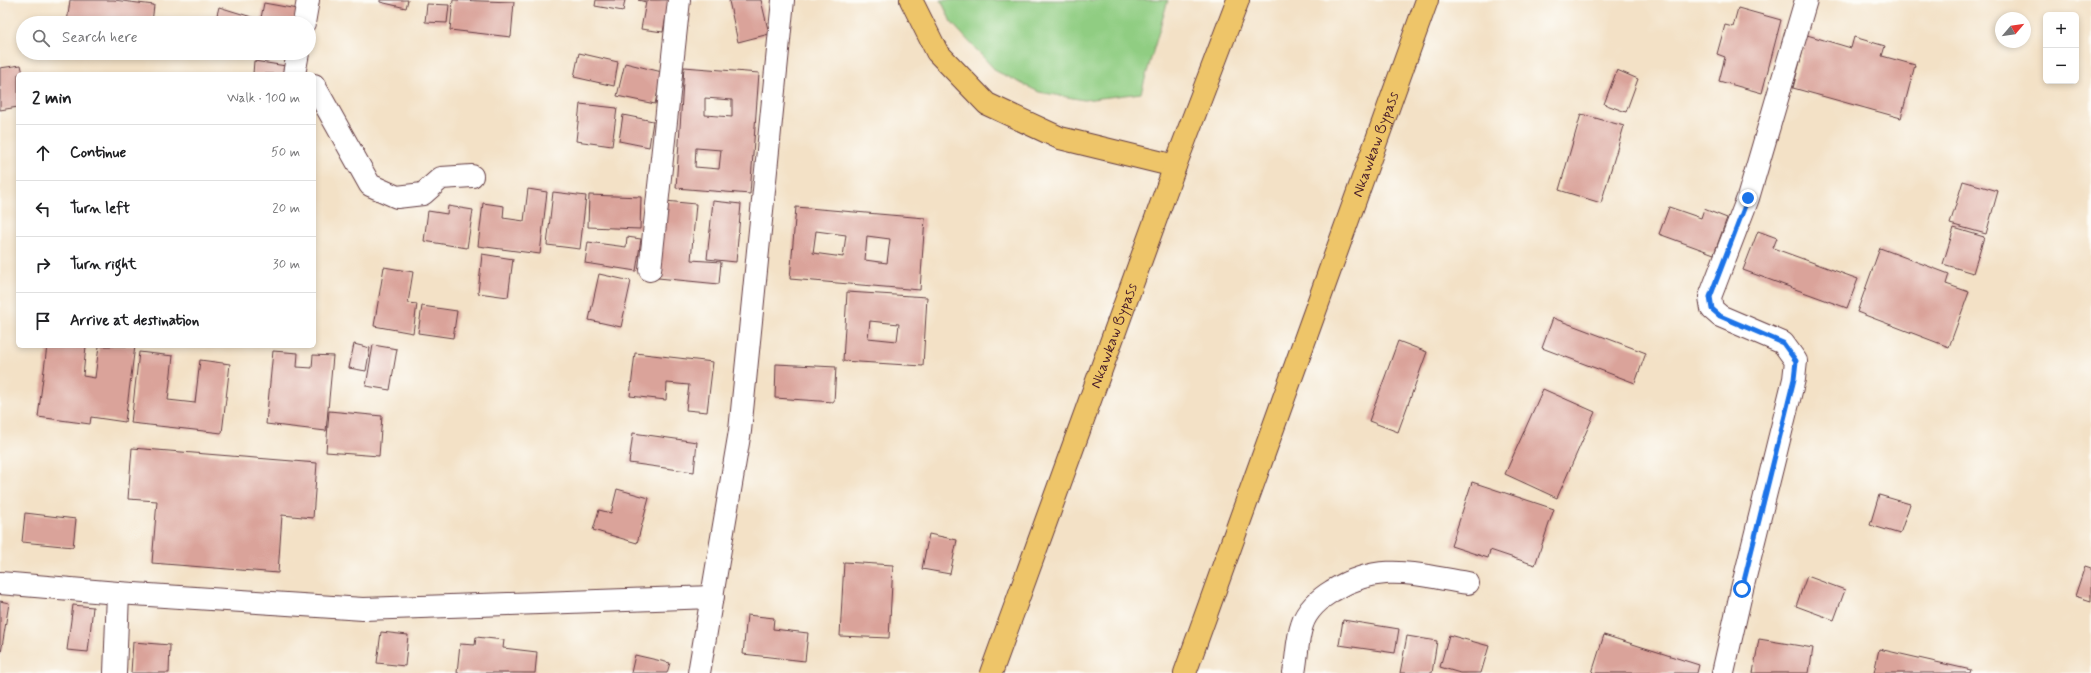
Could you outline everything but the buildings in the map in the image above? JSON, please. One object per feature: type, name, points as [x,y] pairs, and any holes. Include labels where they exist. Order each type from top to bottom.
[{"type":"highway","points":[[911,0],[937,52],[987,104],[1060,138],[1175,166]]},
{"type":"highway","name":"Nkawkaw Bypass","points":[[991,673],[1175,166],[1238,0]]},
{"type":"highway","name":"Nkawkaw Bypass","points":[[1185,673],[1427,0]]},
{"type":"street","points":[[305,16],[308,0]]},
{"type":"street","points":[[650,270],[679,0]]},
{"type":"street","points":[[699,673],[740,431],[783,0]]},
{"type":"street","points":[[1723,673],[1742,589],[1794,379],[1796,361],[1783,343],[1720,316],[1712,309],[1710,297],[1748,198],[1806,0]]},
{"type":"street","points":[[316,89],[370,185],[397,197],[423,194],[441,178],[472,176]]},
{"type":"street","points":[[1294,673],[1302,624],[1320,598],[1345,582],[1368,574],[1396,571],[1468,583]]},
{"type":"street","points":[[0,583],[118,593],[363,609],[713,597]]},
{"type":"street","points":[[116,673],[118,593]]},
{"type":"green space","points":[[941,0],[1168,0],[1141,93],[1084,100],[1039,92],[996,71],[951,22]]},
{"type":"route","points":[[1742,589],[1794,379],[1796,361],[1783,343],[1720,316],[1712,309],[1710,297],[1748,198]]}]
